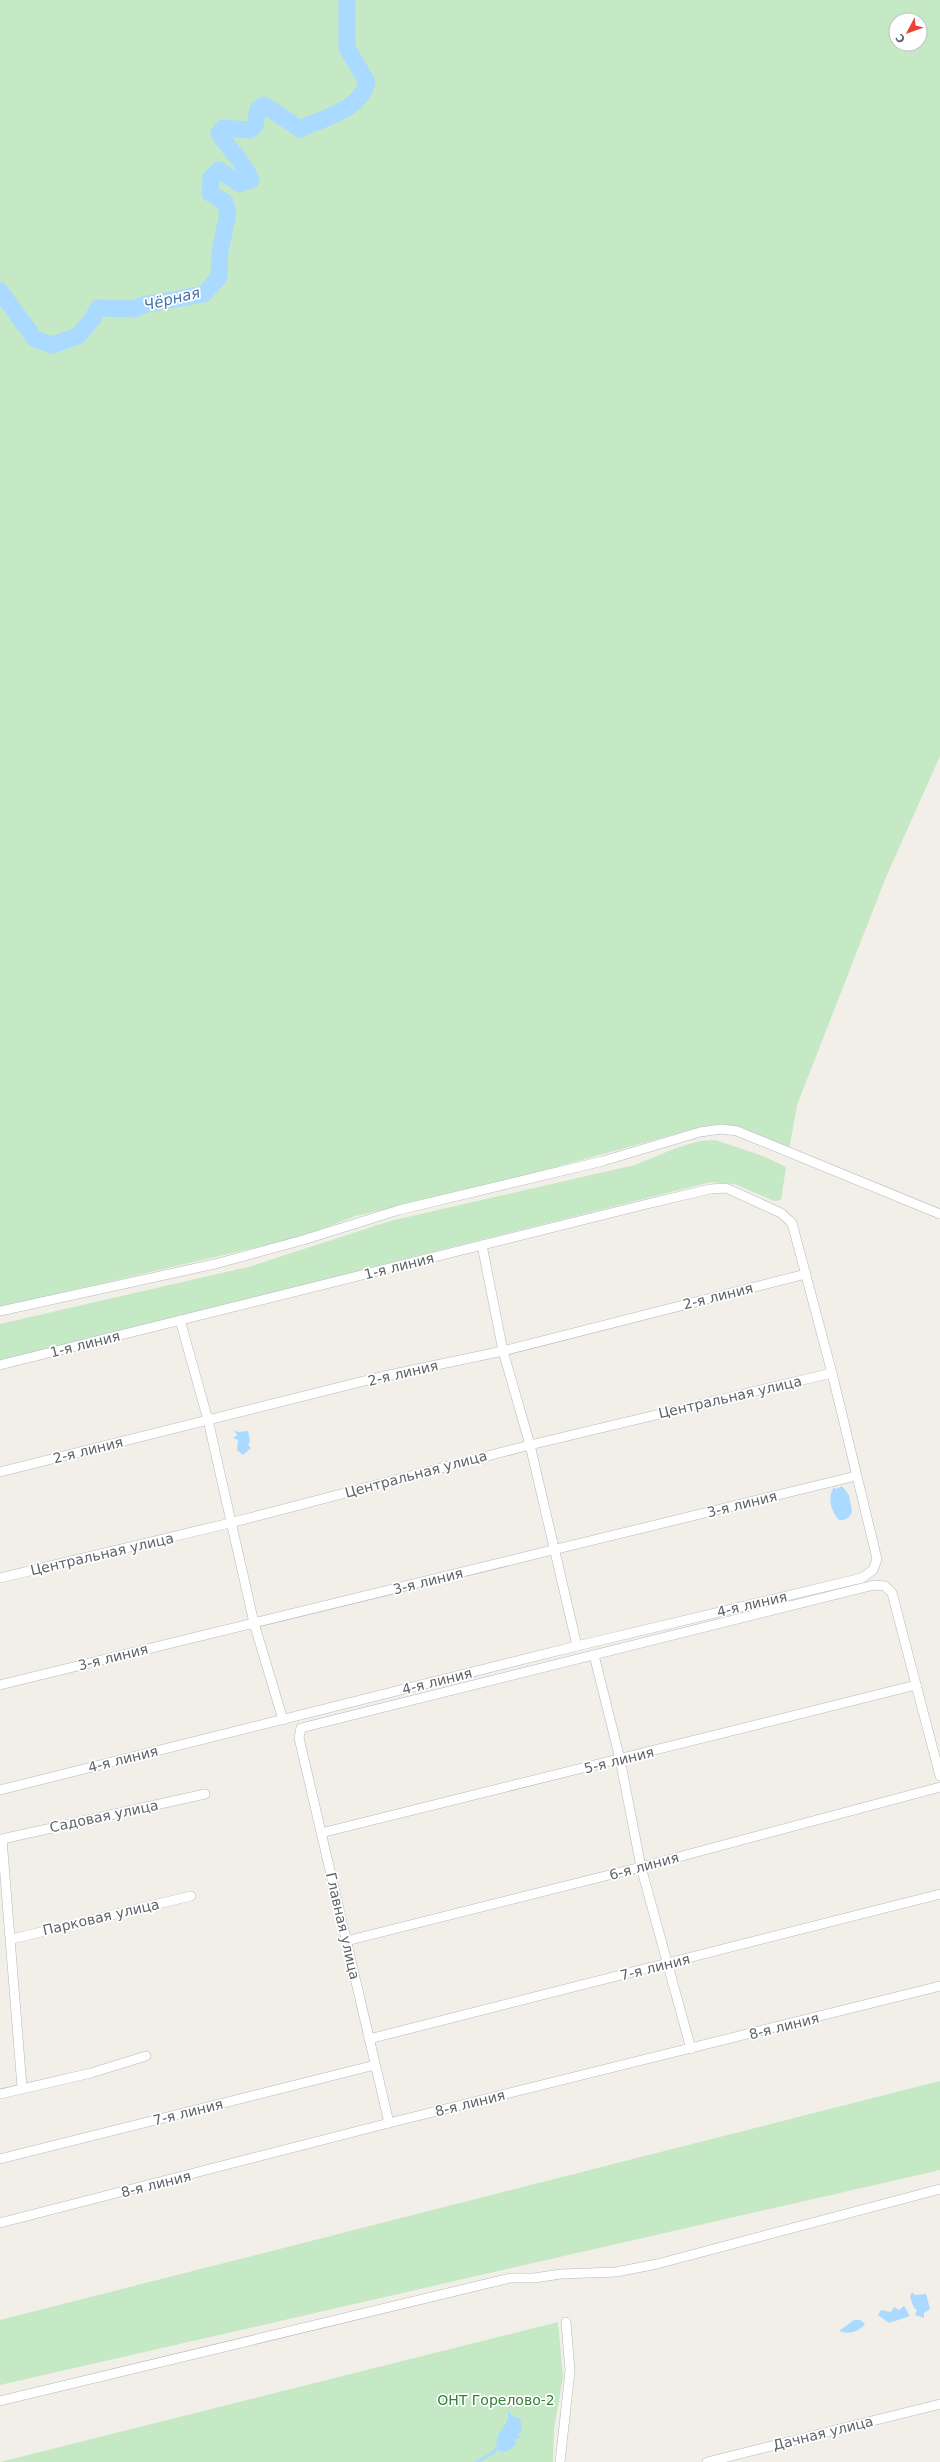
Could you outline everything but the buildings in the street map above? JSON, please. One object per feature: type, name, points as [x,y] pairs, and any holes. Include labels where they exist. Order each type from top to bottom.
[{"type":"street","points":[[0,1311],[215,1264],[303,1240],[399,1210],[603,1161],[700,1132],[722,1129],[737,1131],[940,1214]]},
{"type":"street","name":"1-я линия","points":[[0,1364],[710,1189],[726,1188],[740,1193],[781,1213],[792,1223],[806,1274]]},
{"type":"street","points":[[482,1245],[503,1351],[530,1445],[577,1646]]},
{"type":"street","points":[[806,1274],[832,1373],[856,1476]]},
{"type":"street","name":"2-я линия","points":[[0,1472],[384,1376],[503,1351],[806,1274]]},
{"type":"street","points":[[180,1320],[208,1420],[230,1523],[254,1623],[283,1720]]},
{"type":"street","name":"Центральная улица","points":[[0,1578],[230,1523],[530,1445],[832,1373]]},
{"type":"street","name":"3-я линия","points":[[0,1686],[856,1476]]},
{"type":"street","name":"4-я линия","points":[[0,1790],[577,1646],[862,1578],[874,1570],[877,1559],[856,1476]]},
{"type":"street","points":[[691,2049],[641,1867],[620,1759],[594,1655],[874,1585],[885,1586],[892,1593],[940,1776]]},
{"type":"street","name":"Главная улица","points":[[389,2123],[299,1738],[301,1728],[594,1655]]},
{"type":"street","name":"5-я линия","points":[[321,1833],[916,1686]]},
{"type":"street","name":"6-я линия","points":[[346,1941],[641,1867],[940,1787]]},
{"type":"street","name":"Садовая улица","points":[[12,1939],[2,1839],[205,1794]]},
{"type":"street","name":"7-я линия","points":[[369,2039],[667,1965],[940,1894]]},
{"type":"street","name":"Парковая улица","points":[[12,1939],[191,1896]]},
{"type":"street","points":[[12,1939],[22,2087]]},
{"type":"street","name":"8-я линия","points":[[0,2223],[389,2123],[940,1986]]},
{"type":"street","points":[[0,2094],[22,2087],[91,2073],[146,2056]]},
{"type":"street","name":"7-я линия","points":[[0,2159],[375,2065]]},
{"type":"street","points":[[0,2401],[510,2278],[534,2278],[561,2274],[616,2272],[657,2264],[940,2189]]},
{"type":"street","points":[[560,2462],[570,2371],[566,2322]]},
{"type":"street","name":"Дачная улица","points":[[706,2462],[940,2404]]},
{"type":"green space","points":[[0,0],[940,0],[940,756],[886,877],[797,1105],[789,1150],[746,1131],[735,1128],[713,1125],[701,1127],[516,1178],[356,1216],[297,1238],[0,1307]]},
{"type":"green space","points":[[715,1140],[763,1156],[786,1167],[781,1200],[774,1201],[735,1184],[711,1182],[0,1361],[0,1324],[252,1266],[390,1221],[635,1165],[676,1148],[700,1141]]},
{"type":"green space","points":[[940,2081],[940,2170],[0,2385],[0,2320]]},
{"type":"green space","name":"ОНТ Горелово-2","points":[[558,2322],[563,2377],[554,2429],[553,2462],[0,2462]]},
{"type":"water","points":[[234,1430],[238,1432],[248,1431],[250,1441],[248,1445],[251,1448],[243,1455],[237,1450],[238,1440],[233,1438],[237,1435]]},
{"type":"water","points":[[842,1486],[849,1495],[852,1511],[849,1517],[839,1520],[832,1508],[830,1499],[834,1487],[836,1489]]},
{"type":"water","points":[[912,2292],[915,2295],[926,2294],[930,2309],[924,2313],[924,2318],[915,2315],[917,2310],[914,2308],[910,2297]]},
{"type":"water","points":[[904,2306],[910,2316],[889,2323],[878,2315],[881,2310],[891,2312],[894,2307],[899,2310]]},
{"type":"water","points":[[854,2320],[860,2320],[865,2324],[853,2332],[846,2333],[839,2331]]},
{"type":"water","points":[[508,2411],[515,2418],[520,2418],[522,2428],[520,2433],[518,2433],[520,2438],[515,2439],[516,2445],[506,2452],[499,2451],[496,2447],[498,2435],[508,2420]]},
{"type":"waterway","name":"Чёрная","points":[[0,291],[35,339],[52,345],[78,336],[93,318],[98,308],[134,309],[143,305],[204,294],[219,277],[220,251],[228,213],[225,202],[210,193],[211,178],[219,170],[240,184],[251,180],[240,161],[219,133],[223,128],[250,130],[255,126],[258,109],[264,105],[300,129],[340,112],[358,99],[364,91],[367,82],[347,48],[347,0]]},
{"type":"waterway","points":[[477,2462],[493,2453],[496,2449]]}]
